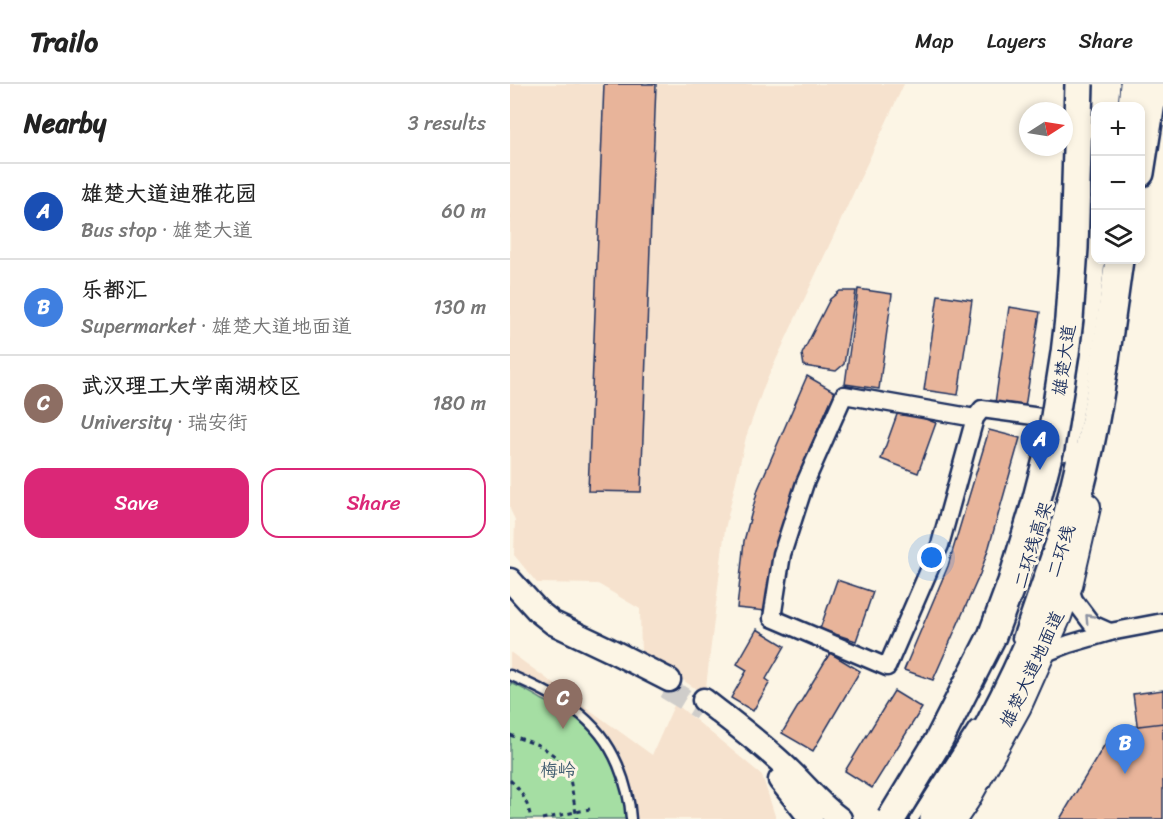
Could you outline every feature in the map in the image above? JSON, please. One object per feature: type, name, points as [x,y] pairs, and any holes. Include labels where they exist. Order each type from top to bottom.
[{"type":"highway","points":[[893,819],[939,740],[992,636],[1012,582],[1050,448],[1069,319],[1075,227],[1079,84]]},
{"type":"highway","points":[[1104,102],[1106,84]]},
{"type":"highway","points":[[1132,102],[1134,84]]},
{"type":"highway","points":[[1143,156],[1154,84]]},
{"type":"highway","name":"二环线高架","points":[[904,819],[943,757],[968,710],[1004,633],[1026,570],[1058,465],[1068,420],[1076,375],[1091,249]]},
{"type":"highway","name":"二环线","points":[[934,819],[975,752],[1017,671],[1034,631],[1065,541],[1080,490],[1098,400],[1120,264]]},
{"type":"main road","name":"雄楚大道","points":[[893,819],[943,732],[973,672],[1012,578],[1047,461],[1073,294],[1091,84]]},
{"type":"main road","points":[[1139,102],[1141,84]]},
{"type":"main road","name":"雄楚大道地面道","points":[[953,819],[1018,706],[1058,616],[1069,585],[1104,439],[1121,264]]},
{"type":"main road","points":[[510,580],[532,606],[553,623],[610,650],[667,684],[551,634],[534,624],[510,598]]},
{"type":"main road","points":[[811,819],[775,773],[702,705],[770,753],[816,800],[840,819]]},
{"type":"street","points":[[975,418],[844,395],[802,493],[782,554],[772,618],[887,667],[940,545],[975,418],[982,409],[1055,419]]},
{"type":"street","points":[[1069,585],[1074,600],[1092,624],[1110,632]]},
{"type":"street","points":[[1040,655],[1110,632],[1163,622]]},
{"type":"lane","points":[[1098,283],[1100,264]]},
{"type":"lane","points":[[1014,644],[1054,531],[1075,441]]},
{"type":"lane","points":[[510,675],[556,698],[575,710],[597,729],[606,741],[622,776],[628,795],[631,819]]},
{"type":"lane","points":[[914,819],[979,717]]},
{"type":"path","points":[[510,735],[541,746],[556,757],[569,774],[577,819]]},
{"type":"path","points":[[510,780],[525,799],[531,819]]},
{"type":"path","points":[[542,819],[590,809]]},
{"type":"shaded area","points":[[510,84],[904,84],[764,386],[746,437],[725,529],[705,695],[668,670],[641,656],[640,609],[598,584],[537,583],[514,555],[515,520],[510,509]]},
{"type":"shaded area","points":[[510,652],[652,755],[675,703],[762,775],[776,819],[510,819]]},
{"type":"green space","name":"梅岭","points":[[510,683],[567,712],[580,721],[599,741],[622,791],[628,819],[510,819]]},
{"type":"building","points":[[604,84],[656,84],[641,492],[588,491]]},
{"type":"building","points":[[858,289],[892,294],[879,389],[845,384]]},
{"type":"building","points":[[840,291],[856,291],[844,364],[836,371],[804,366],[802,354],[830,299]]},
{"type":"building","points":[[938,295],[972,300],[958,395],[924,390]]},
{"type":"building","points":[[1009,307],[1040,312],[1025,407],[995,403]]},
{"type":"building","points":[[807,376],[835,392],[809,449],[777,543],[766,611],[737,608],[744,541],[758,489]]},
{"type":"building","points":[[899,409],[936,423],[918,473],[881,459]]},
{"type":"building","points":[[989,430],[1020,438],[980,574],[933,680],[904,670],[948,566]]},
{"type":"building","points":[[837,580],[873,592],[856,641],[820,629]]},
{"type":"building","points":[[757,629],[785,646],[766,679],[770,682],[753,711],[731,698],[747,670],[737,664]]},
{"type":"building","points":[[830,653],[860,671],[813,751],[782,733]]},
{"type":"building","points":[[1163,690],[1163,782],[1145,784],[1133,694]]},
{"type":"building","points":[[894,691],[922,708],[872,788],[845,771]]},
{"type":"building","points":[[1163,723],[1163,819],[1060,819],[1114,729]]},
{"type":"tunnel","points":[[666,688],[701,709]]},
{"type":"place","name":"雄楚大道迪雅花园","points":[[1040,470]]},
{"type":"place","name":"武汉理工大学南湖校区","points":[[563,729]]},
{"type":"place","name":"乐都汇","points":[[1125,774]]}]
